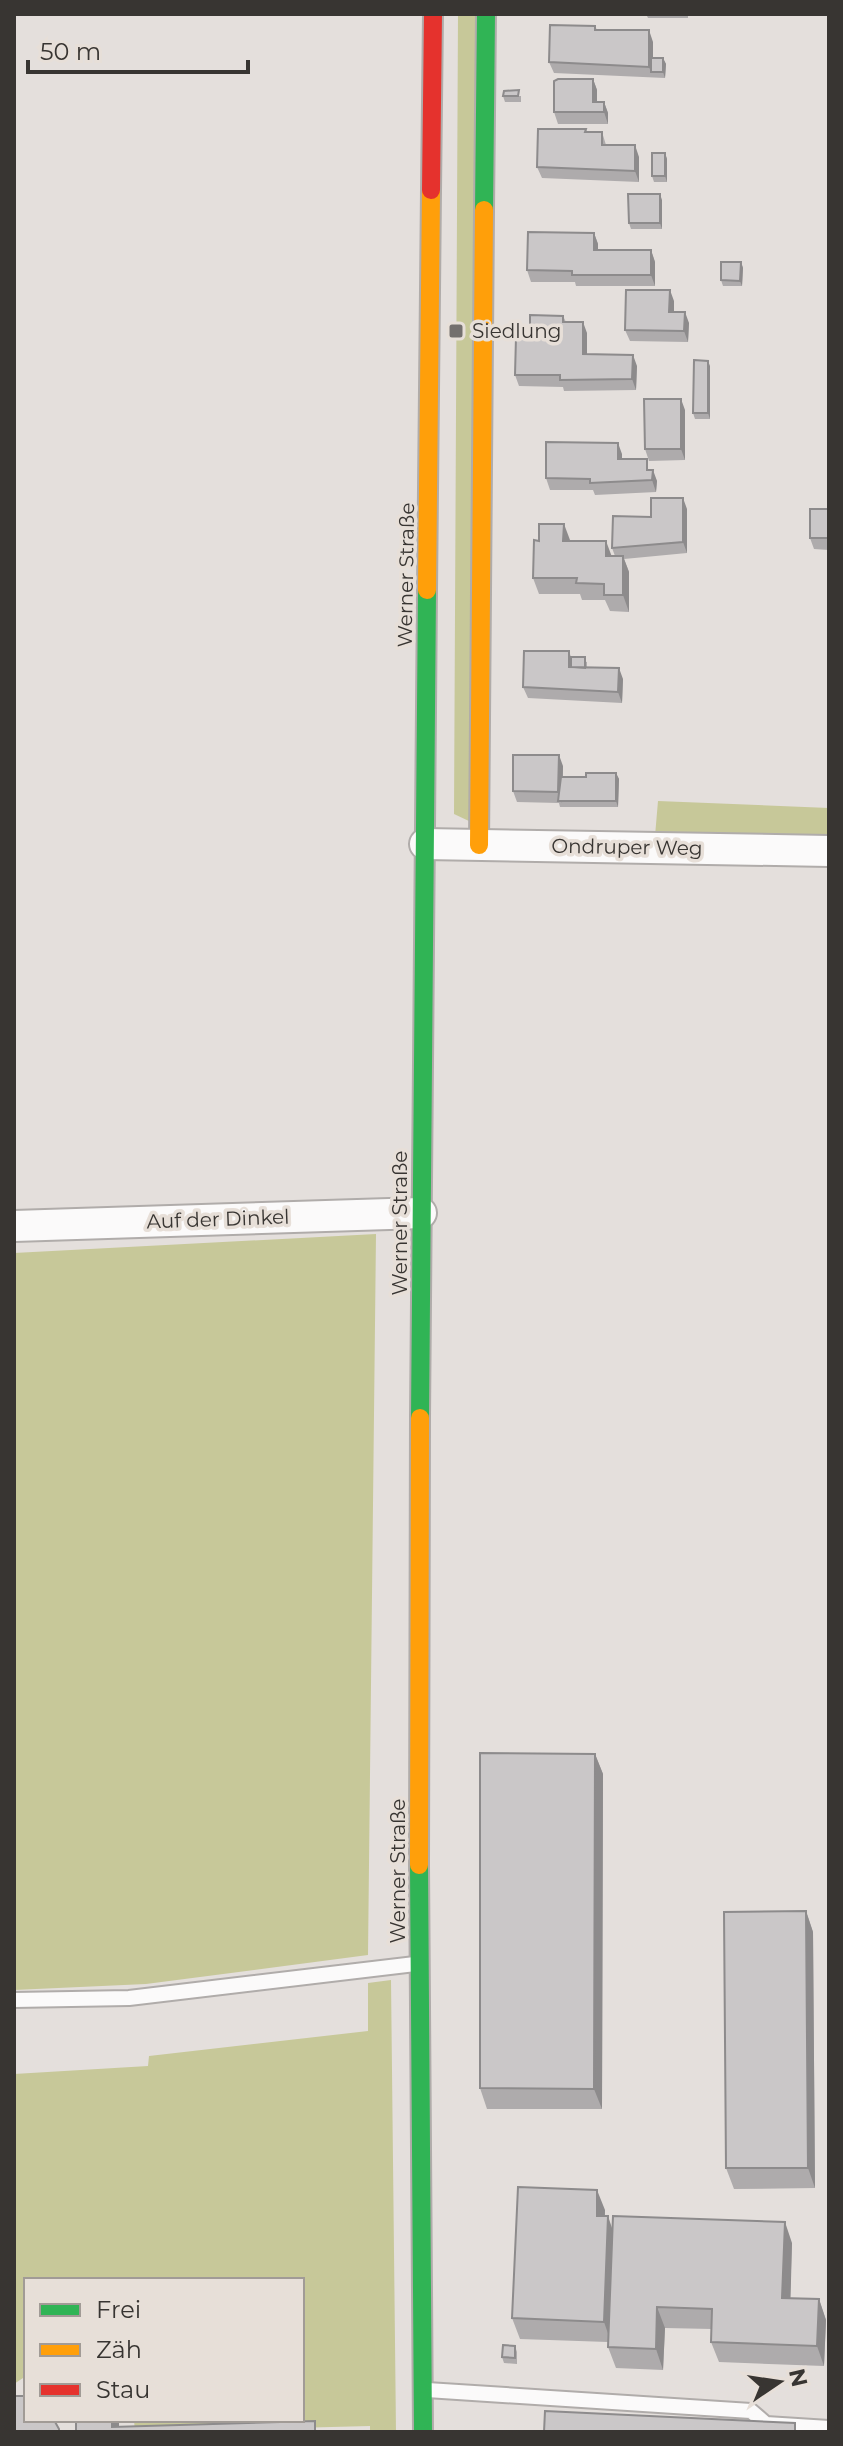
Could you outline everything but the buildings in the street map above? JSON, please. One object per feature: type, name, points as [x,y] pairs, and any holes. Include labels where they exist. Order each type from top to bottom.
[{"type":"main road","name":"Werner Straße","points":[[423,2432],[419,1963],[421,1213],[433,14]]},
{"type":"main road","points":[[479,845],[486,14]]},
{"type":"street","name":"Ondruper Weg","points":[[425,844],[829,851]]},
{"type":"street","name":"Auf der Dinkel","points":[[14,1226],[421,1213]]},
{"type":"lane","points":[[14,2000],[129,1998],[419,1963]]},
{"type":"lane","points":[[422,2389],[751,2411],[766,2424],[829,2428]]},
{"type":"green space","points":[[458,14],[477,14],[471,822],[454,814]]},
{"type":"green space","points":[[658,801],[829,808],[829,838],[655,836]]},
{"type":"green space","points":[[376,1234],[368,1955],[146,1984],[14,1990],[14,1253]]},
{"type":"green space","points":[[391,1980],[396,2432],[370,2432],[370,2426],[135,2432],[134,2422],[304,2422],[304,2278],[24,2278],[24,2377],[14,2384],[14,2074],[148,2066],[149,2056],[368,2031],[368,1983]]},
{"type":"traffic: fast","points":[[484,210],[486,14]]},
{"type":"traffic: fast","points":[[420,1418],[427,590]]},
{"type":"traffic: fast","points":[[419,1865],[423,2432]]},
{"type":"traffic: slow","points":[[427,590],[431,190]]},
{"type":"traffic: slow","points":[[479,845],[484,210]]},
{"type":"traffic: slow","points":[[419,1865],[420,1418]]},
{"type":"traffic: jam","points":[[431,190],[433,14]]},
{"type":"place","name":"Siedlung","points":[[456,331]]}]
